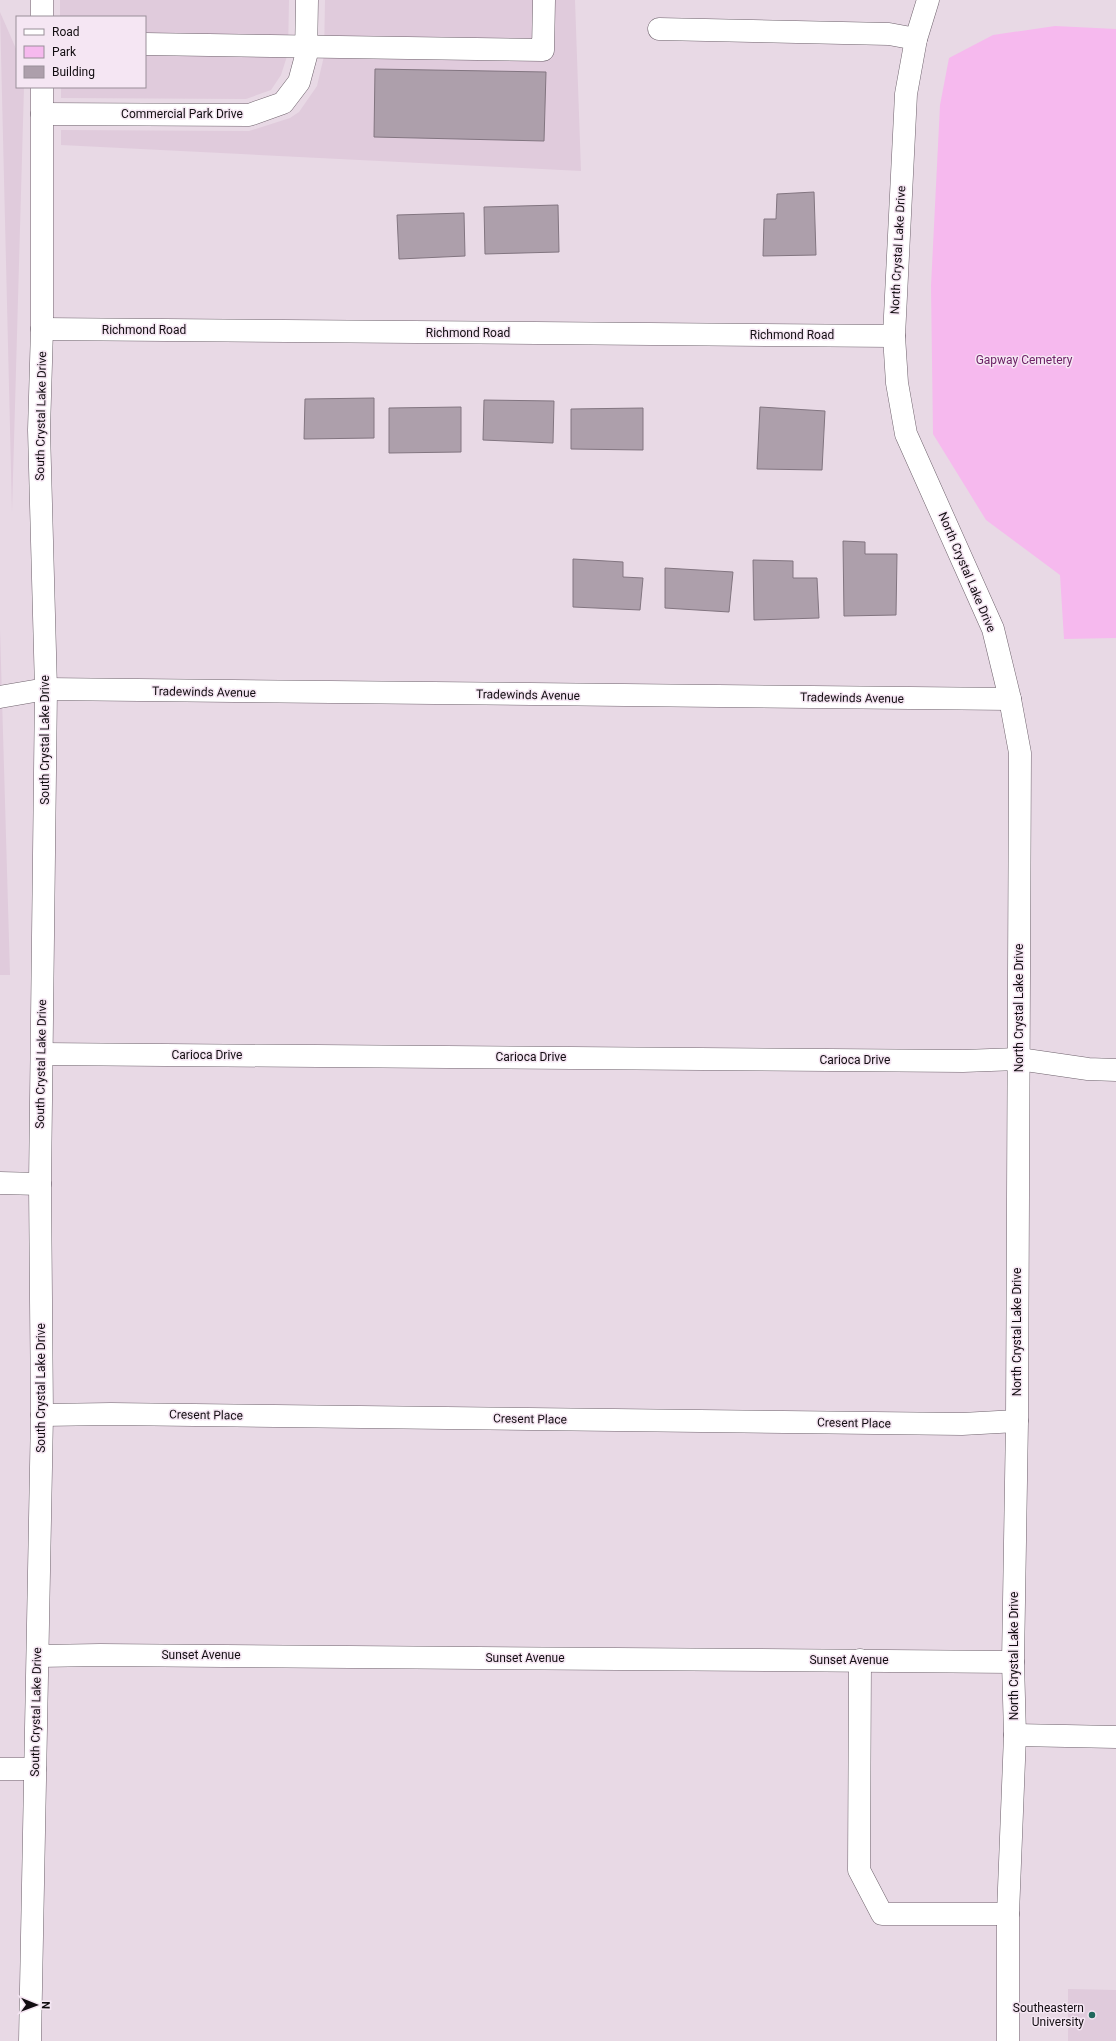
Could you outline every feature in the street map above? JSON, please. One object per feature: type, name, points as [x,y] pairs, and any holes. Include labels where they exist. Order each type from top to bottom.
[{"type":"street","points":[[42,0],[42,16]]},
{"type":"street","name":"Commercial Park Drive","points":[[42,114],[249,115],[283,103],[299,82],[306,56],[307,0]]},
{"type":"street","points":[[146,44],[543,50],[544,0]]},
{"type":"street","name":"North Crystal Lake Drive","points":[[928,0],[916,39],[906,94],[894,336],[897,383],[906,434],[943,516],[962,563],[993,629],[1010,699],[1020,753],[1016,1367],[1017,1421],[1012,1662],[1016,1735],[1008,1914],[1008,2041]]},
{"type":"street","points":[[658,29],[889,34],[916,39]]},
{"type":"street","name":"South Crystal Lake Drive","points":[[30,2041],[42,1415],[40,1184],[46,689],[39,430],[42,329],[42,88]]},
{"type":"street","name":"Richmond Road","points":[[42,329],[894,336]]},
{"type":"street","name":"Tradewinds Avenue","points":[[0,697],[46,689],[1010,699]]},
{"type":"street","name":"Carioca Drive","points":[[42,1054],[955,1061],[1019,1059],[1088,1070],[1116,1070]]},
{"type":"street","points":[[0,1183],[40,1184]]},
{"type":"street","name":"Cresent Place","points":[[42,1415],[111,1414],[962,1424],[1017,1421]]},
{"type":"street","name":"Sunset Avenue","points":[[38,1656],[108,1655],[1012,1662]]},
{"type":"street","points":[[860,1660],[859,1870],[882,1914],[1008,1914]]},
{"type":"street","points":[[1016,1735],[1116,1737]]},
{"type":"street","points":[[0,1769],[35,1769]]},
{"type":"shaded area","points":[[60,0],[289,0],[288,53],[281,75],[271,90],[246,99],[61,98],[61,88],[146,88],[146,16],[60,16]]},
{"type":"shaded area","points":[[325,0],[575,0],[581,171],[61,145],[61,130],[249,131],[290,118],[299,112],[317,86],[324,56]]},
{"type":"shaded area","points":[[0,12],[16,49],[16,88],[24,88],[12,512]]},
{"type":"shaded area","points":[[0,629],[10,975],[0,975]]},
{"type":"shaded area","name":"Southeastern University","points":[[1068,1989],[1116,1990],[1116,2041],[1068,2041]]},
{"type":"green space","name":"Gapway Cemetery","points":[[1055,26],[1116,29],[1116,638],[1064,639],[1060,575],[986,520],[933,434],[931,286],[940,105],[949,58],[993,35]]},
{"type":"building","points":[[375,69],[546,72],[544,141],[374,137]]},
{"type":"building","points":[[814,192],[816,255],[763,256],[764,219],[776,219],[777,194]]},
{"type":"building","points":[[558,205],[559,252],[485,254],[484,207]]},
{"type":"building","points":[[464,213],[465,256],[399,259],[397,215]]},
{"type":"building","points":[[374,398],[374,438],[304,439],[305,399]]},
{"type":"building","points":[[484,400],[554,401],[553,443],[483,440]]},
{"type":"building","points":[[461,407],[461,452],[389,453],[389,408]]},
{"type":"building","points":[[760,407],[825,411],[822,470],[757,469]]},
{"type":"building","points":[[643,408],[643,450],[571,449],[571,409]]},
{"type":"building","points":[[843,541],[865,542],[865,554],[897,554],[896,615],[844,616]]},
{"type":"building","points":[[573,559],[623,562],[623,577],[643,578],[640,610],[573,607]]},
{"type":"building","points":[[753,560],[793,561],[793,578],[817,578],[819,618],[754,620]]},
{"type":"building","points":[[665,568],[733,572],[729,612],[665,608]]},
{"type":"place","name":"Southeastern University","points":[[1092,2015]]}]
